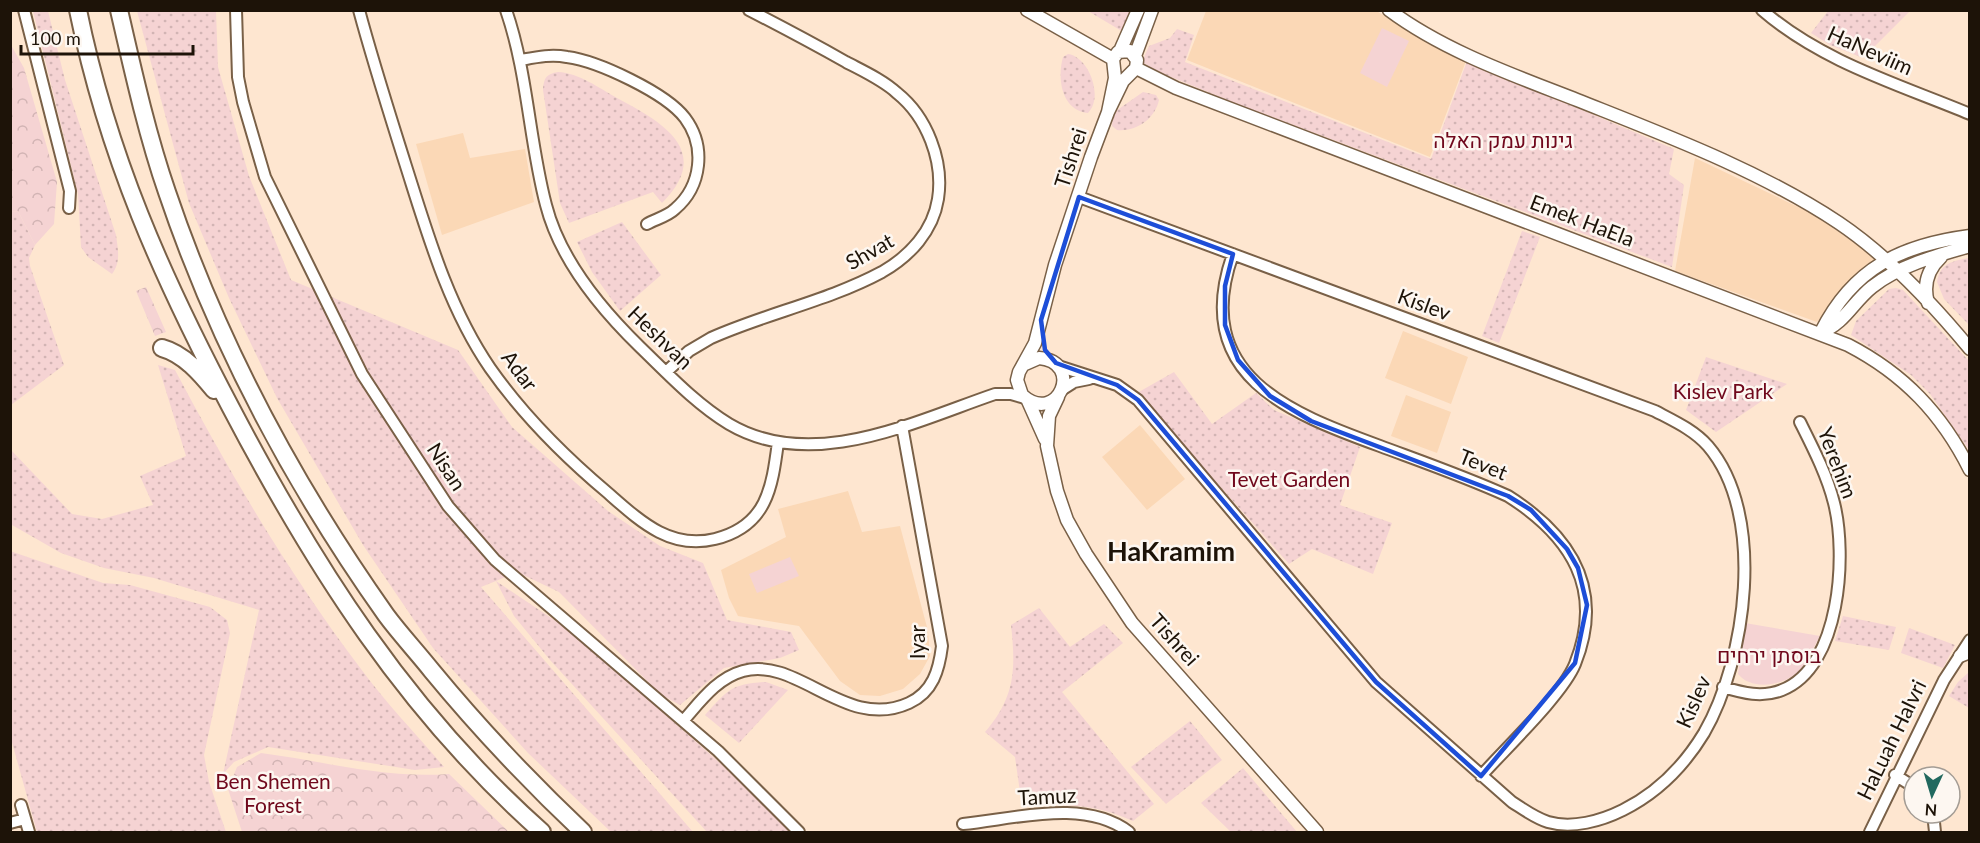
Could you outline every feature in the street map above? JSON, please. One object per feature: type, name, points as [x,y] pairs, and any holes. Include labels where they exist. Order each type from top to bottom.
[{"type":"highway","points":[[119,10],[166,190],[192,261],[229,349],[273,434],[328,530],[387,617],[482,731],[532,784],[583,832]]},
{"type":"highway","points":[[78,13],[102,113],[130,196],[168,285],[236,417],[318,564],[384,659],[433,721],[542,832]]},
{"type":"highway","points":[[162,348],[171,350],[201,374],[236,417]]},
{"type":"street","points":[[24,10],[70,191],[69,208]]},
{"type":"street","name":"Nisan","points":[[236,10],[238,77],[256,153],[265,177],[362,374],[448,506],[495,560],[718,751],[799,832]]},
{"type":"street","name":"Adar","points":[[359,10],[425,227],[449,290],[490,367],[549,438],[582,471],[656,532],[679,541],[700,543],[741,529],[757,516],[768,498],[774,475],[778,442]]},
{"type":"street","name":"Heshvan","points":[[506,10],[521,60],[538,169],[554,229],[588,288],[608,314],[700,403],[730,424],[778,442],[824,444],[902,426],[988,396],[1003,393],[1027,399]]},
{"type":"street","name":"Shvat","points":[[666,372],[689,351],[711,338],[747,322],[812,301],[882,272],[908,254],[928,229],[937,207],[940,184],[934,147],[919,116],[897,93],[819,46],[750,10]]},
{"type":"street","points":[[1027,10],[1115,59],[1118,73],[1134,66],[1130,51],[1115,59]]},
{"type":"street","name":"Tishrei","points":[[1108,112],[1115,78],[1115,59],[1138,10]]},
{"type":"street","name":"Tishrei","points":[[1022,367],[1032,354],[1055,265],[1108,112],[1123,81],[1134,66],[1152,10]]},
{"type":"street","points":[[1389,10],[1437,40],[1777,187],[1840,224],[1885,259],[1970,349]]},
{"type":"street","name":"HaNeviim","points":[[1762,10],[1793,34],[1828,55],[1970,114]]},
{"type":"street","points":[[521,60],[547,55],[583,61],[656,94],[683,116],[694,133],[699,148],[696,180],[688,196],[673,211],[647,224]]},
{"type":"street","name":"Emek HaEla","points":[[1134,66],[1176,88],[1821,332],[1867,355],[1903,380],[1936,414],[1970,470]]},
{"type":"street","name":"Kislev","points":[[1056,364],[1104,380],[1131,394],[1146,408],[1376,682],[1512,802],[1548,822],[1587,822],[1610,816],[1642,800],[1668,779],[1704,732],[1724,687],[1732,656],[1742,599],[1744,556],[1742,528],[1736,500],[1725,472],[1708,447],[1692,431],[1655,411],[1079,197]]},
{"type":"street","points":[[1821,332],[1842,298],[1885,259],[1928,244],[1970,236]]},
{"type":"street","points":[[1821,332],[1841,321],[1874,285],[1898,272],[1945,253],[1970,246]]},
{"type":"street","points":[[1928,304],[1925,293],[1927,277],[1933,264],[1945,253]]},
{"type":"street","name":"Tevet","points":[[1233,254],[1225,286],[1225,325],[1238,360],[1257,384],[1288,408],[1311,421],[1508,496],[1531,510],[1550,528],[1578,568],[1587,605],[1586,622],[1575,663],[1549,700],[1481,776]]},
{"type":"street","name":"Tishrei","points":[[1041,320],[1045,350],[1056,364]]},
{"type":"street","points":[[1060,393],[1064,381],[1056,364],[1039,358],[1022,367],[1017,380],[1018,388],[1027,399],[1044,404],[1081,380],[1104,380]]},
{"type":"street","name":"Heshvan","points":[[988,396],[1008,385],[1022,367]]},
{"type":"street","name":"Tishrei","points":[[1047,446],[1049,416],[1060,393]]},
{"type":"street","name":"Tishrei","points":[[1027,399],[1047,446],[1057,491],[1071,529],[1132,622],[1317,832]]},
{"type":"street","name":"Yerehim","points":[[1724,687],[1756,695],[1784,689],[1798,680],[1813,662],[1832,619],[1841,574],[1839,528],[1834,502],[1822,469],[1800,422]]},
{"type":"street","name":"Iyar","points":[[683,721],[714,688],[729,676],[744,670],[764,669],[784,675],[863,709],[880,711],[896,708],[926,692],[934,680],[942,646],[902,426]]},
{"type":"street","name":"HaLuah HaIvri","points":[[1869,832],[1895,775],[1951,666],[1970,640]]},
{"type":"street","name":"HaLuah HaIvri","points":[[1951,666],[1965,654],[1970,646]]},
{"type":"street","points":[[1895,775],[1902,779]]},
{"type":"street","points":[[21,805],[29,832]]},
{"type":"street","name":"Tamuz","points":[[963,825],[1042,815],[1089,814],[1108,820],[1129,832]]},
{"type":"street","points":[[10,823],[25,819]]},
{"type":"highlighted area","points":[[1079,197],[1233,254],[1225,286],[1225,325],[1238,360],[1270,396],[1311,421],[1508,496],[1531,510],[1567,549],[1578,568],[1587,605],[1575,663],[1481,776],[1376,682],[1138,400],[1117,385],[1056,363],[1045,350],[1041,320]]},
{"type":"shaded area","points":[[1375,10],[1427,43],[1466,61],[1430,157],[1187,60],[1206,11]]},
{"type":"shaded area","points":[[463,133],[470,158],[525,149],[534,202],[442,235],[416,144]]},
{"type":"shaded area","points":[[1695,158],[1813,214],[1876,258],[1817,322],[1675,271]]},
{"type":"shaded area","points":[[1403,331],[1468,357],[1451,404],[1385,378]]},
{"type":"shaded area","points":[[1406,395],[1451,412],[1437,453],[1391,436]]},
{"type":"shaded area","points":[[1140,425],[1185,479],[1147,510],[1102,457]]},
{"type":"shaded area","points":[[848,491],[862,532],[900,526],[928,631],[930,656],[920,674],[903,689],[880,696],[860,695],[840,681],[799,626],[738,616],[729,598],[721,570],[786,537],[778,509]]},
{"type":"green space","points":[[33,11],[48,11],[65,80],[116,235],[118,260],[112,274],[88,257],[81,247],[78,194]]},
{"type":"green space","points":[[137,11],[216,11],[218,67],[249,176],[291,280],[458,350],[512,427],[608,511],[660,546],[703,563],[727,620],[791,632],[799,650],[780,658],[724,668],[680,705],[660,694],[559,592],[517,572],[481,587],[693,832],[611,832],[528,753],[433,648],[363,545],[277,398],[229,298],[189,203]]},
{"type":"green space","points":[[1088,11],[1137,11],[1125,33]]},
{"type":"green space","points":[[1828,11],[1910,11],[1863,58],[1830,45],[1811,33]]},
{"type":"green space","points":[[1382,28],[1409,41],[1387,87],[1360,73]]},
{"type":"green space","name":"גינות עמק האלה","points":[[1177,29],[1194,35],[1185,62],[1431,159],[1467,61],[1674,149],[1669,174],[1684,185],[1672,267],[1232,102],[1159,72],[1142,62],[1149,46],[1170,38]]},
{"type":"green space","points":[[11,45],[24,68],[57,182],[54,224],[35,245],[18,211],[11,212]]},
{"type":"green space","points":[[1068,54],[1082,62],[1092,79],[1095,97],[1088,113],[1072,106],[1063,92],[1061,65],[1063,57]]},
{"type":"green space","points":[[558,72],[581,78],[634,107],[665,128],[676,140],[682,153],[683,168],[677,185],[662,203],[653,192],[569,223],[560,203],[543,90],[546,77]]},
{"type":"green space","points":[[1143,92],[1156,95],[1159,100],[1153,113],[1138,126],[1117,130],[1112,126],[1113,113]]},
{"type":"green space","points":[[18,211],[35,245],[29,258],[30,266],[64,365],[11,405],[10,212]]},
{"type":"green space","points":[[622,222],[661,275],[620,311],[592,272],[577,242]]},
{"type":"green space","points":[[1522,231],[1540,237],[1499,343],[1482,336]]},
{"type":"green space","points":[[1970,258],[1969,325],[1944,299],[1937,282],[1941,271],[1948,264]]},
{"type":"green space","points":[[146,287],[166,332],[155,336],[136,291]]},
{"type":"green space","points":[[1889,289],[1903,290],[1969,361],[1969,450],[1930,394],[1911,375],[1851,335],[1856,321]]},
{"type":"green space","name":"Kislev Park","points":[[1706,357],[1787,384],[1716,432],[1686,410]]},
{"type":"green space","points":[[158,365],[175,370],[217,447],[285,561],[335,633],[381,694],[444,767],[415,770],[268,747],[234,762],[223,774],[259,610],[154,578],[104,568],[61,553],[12,525],[11,450],[72,514],[102,519],[153,505],[140,476],[186,456]]},
{"type":"green space","name":"Tevet Garden","points":[[1174,372],[1212,424],[1256,393],[1274,410],[1360,447],[1340,505],[1392,523],[1373,574],[1312,549],[1289,564],[1137,393]]},
{"type":"green space","points":[[10,551],[103,583],[130,585],[210,607],[227,620],[230,633],[204,755],[209,782],[226,832],[37,832],[11,739]]},
{"type":"green space","points":[[790,557],[799,576],[757,593],[749,574]]},
{"type":"green space","points":[[496,581],[572,632],[720,763],[790,832],[707,832],[550,660],[514,616]]},
{"type":"green space","points":[[1039,608],[1070,647],[1104,624],[1123,643],[1062,692],[1154,804],[1133,821],[1105,811],[1079,806],[1022,806],[1015,757],[985,732],[1008,695],[1013,669],[1011,625]]},
{"type":"green space","points":[[1843,616],[1896,627],[1889,650],[1835,641]]},
{"type":"green space","name":"בוסתן ירחים","points":[[1745,623],[1820,636],[1807,661],[1795,675],[1779,682],[1761,685],[1744,680],[1738,674]]},
{"type":"green space","points":[[1909,628],[1955,645],[1943,668],[1901,653]]},
{"type":"green space","points":[[1969,672],[1969,708],[1949,696],[1958,682]]},
{"type":"green space","points":[[766,682],[788,690],[739,743],[705,715],[731,690],[745,684]]},
{"type":"green space","points":[[1190,721],[1222,760],[1166,804],[1131,767]]},
{"type":"green space","name":"Ben Shemen Forest","points":[[261,753],[378,772],[449,774],[509,832],[242,832],[228,789],[237,767]]},
{"type":"green space","points":[[1243,768],[1297,832],[1231,832],[1201,803]]},
{"type":"district","name":"HaKramim","points":[[1171,552]]}]
